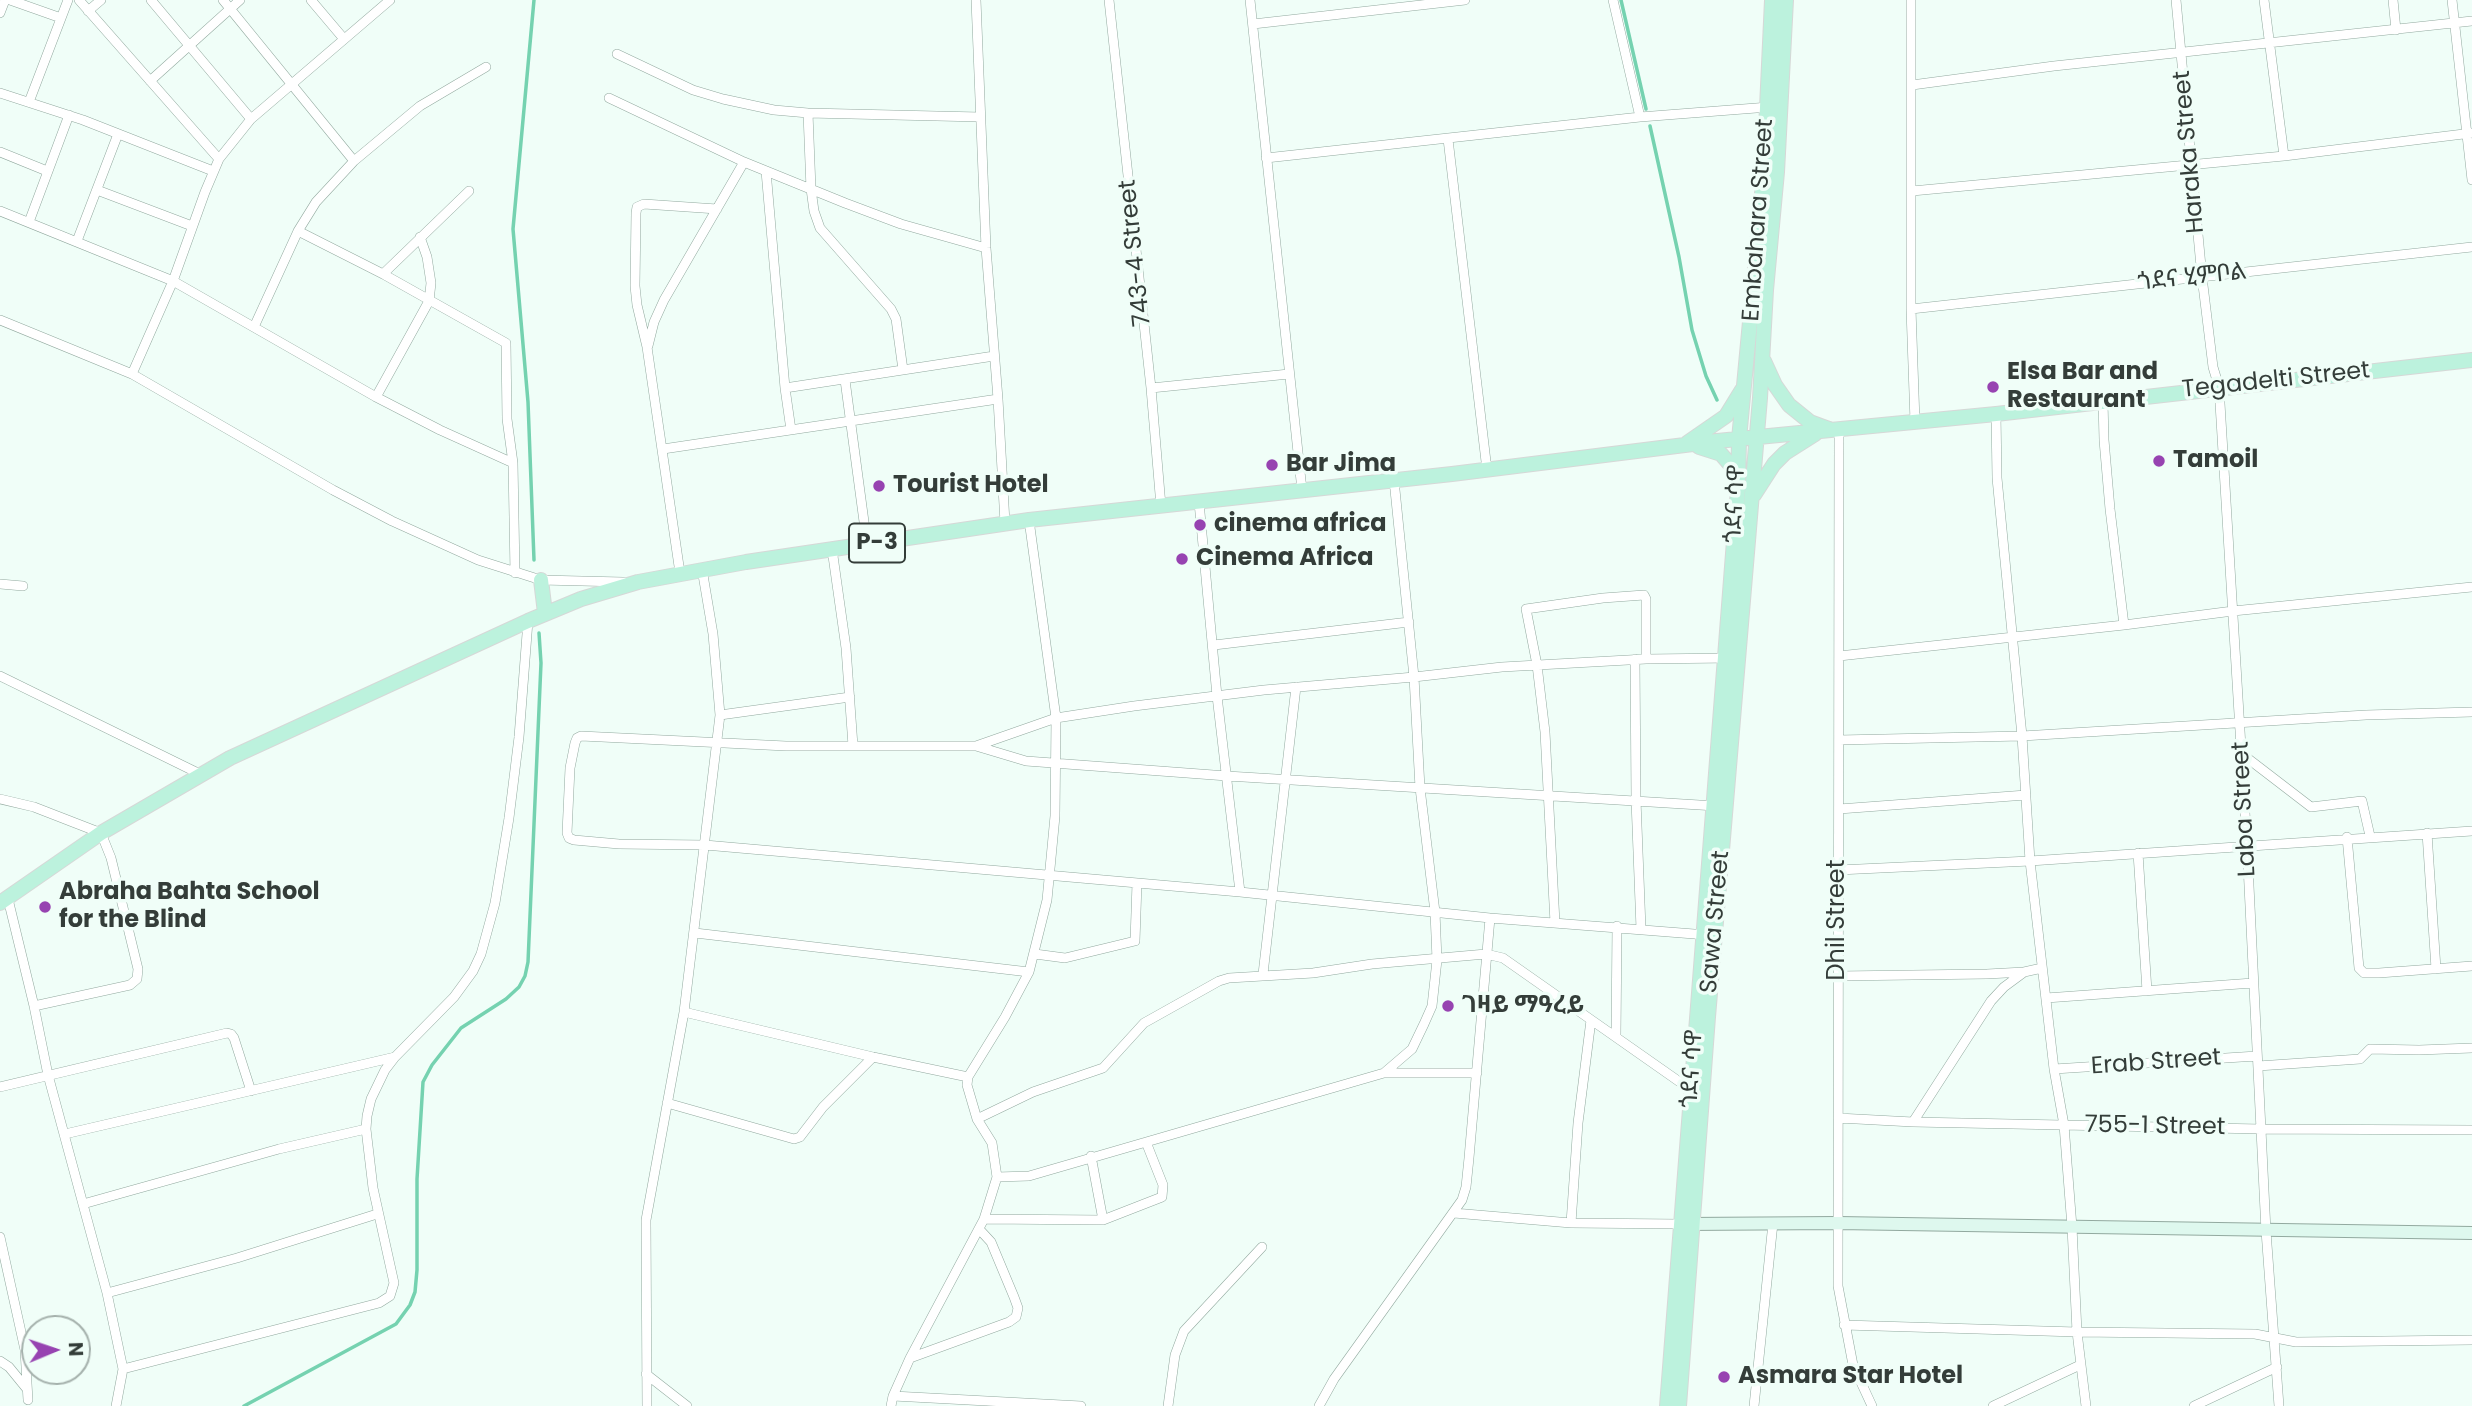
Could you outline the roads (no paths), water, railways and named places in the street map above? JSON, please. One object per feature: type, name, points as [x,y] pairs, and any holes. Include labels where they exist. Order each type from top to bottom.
[{"type":"main road","name":"Embahara Street","points":[[1757,438],[1774,107],[1772,0]]},
{"type":"main road","name":"Embahara Street","points":[[1739,439],[1761,205],[1786,0]]},
{"type":"main road","points":[[1762,356],[1775,385],[1789,405],[1810,422],[1830,430]]},
{"type":"main road","name":"Tegadelti Street","points":[[1830,430],[2472,360]]},
{"type":"main road","points":[[1687,445],[1726,416],[1745,386]]},
{"type":"main road","points":[[1751,499],[1774,464],[1785,453],[1830,430]]},
{"type":"main road","name":"P-3","points":[[4,901],[102,833],[200,774],[314,718],[528,621],[590,596],[638,582],[702,569],[1005,523],[1830,430]]},
{"type":"main road","name":"Sawa Street","points":[[1679,1406],[1687,1224],[1731,658],[1757,438]]},
{"type":"main road","name":"ጎደና ሳዋ","points":[[1731,658],[1739,439]]},
{"type":"main road","points":[[1687,445],[1721,454],[1728,460],[1734,469],[1738,489]]},
{"type":"main road","points":[[541,580],[545,614]]},
{"type":"main road","points":[[1667,1406],[1687,1224]]},
{"type":"street","points":[[0,13],[5,0]]},
{"type":"street","points":[[10,0],[61,18]]},
{"type":"street","points":[[29,102],[68,0]]},
{"type":"street","points":[[79,0],[219,159]]},
{"type":"street","points":[[88,11],[101,0]]},
{"type":"street","points":[[151,0],[251,119]]},
{"type":"street","points":[[223,0],[355,160]]},
{"type":"street","points":[[150,81],[240,0]]},
{"type":"street","points":[[311,0],[344,39]]},
{"type":"street","points":[[132,374],[173,281],[219,159],[251,119],[390,0]]},
{"type":"street","points":[[976,0],[986,248],[999,399],[1005,523]]},
{"type":"street","name":"743-4 Street","points":[[1109,0],[1151,388],[1161,506]]},
{"type":"street","points":[[1250,0],[1302,490]]},
{"type":"street","points":[[1253,24],[1392,4],[1465,0]]},
{"type":"street","points":[[1612,0],[1640,117]]},
{"type":"street","points":[[1911,0],[1911,309],[1915,422]]},
{"type":"street","name":"Haraka Street","points":[[2176,0],[2202,277],[2213,367],[2219,387]]},
{"type":"street","points":[[2264,0],[2284,156]]},
{"type":"street","points":[[2393,0],[2396,30]]},
{"type":"street","points":[[2452,0],[2469,133],[2472,180]]},
{"type":"street","points":[[1912,85],[2472,20]]},
{"type":"street","points":[[617,54],[693,90],[774,110],[981,117]]},
{"type":"street","points":[[254,327],[298,231],[316,202],[355,160],[420,106],[485,67]]},
{"type":"street","points":[[0,93],[69,115],[213,171]]},
{"type":"street","points":[[609,98],[744,162],[811,189],[901,224],[986,248]]},
{"type":"street","points":[[1266,158],[1640,117],[1774,107]]},
{"type":"street","points":[[808,113],[811,189],[820,228],[891,309],[896,319],[903,370]]},
{"type":"street","points":[[29,222],[69,115]]},
{"type":"street","points":[[1912,191],[2284,156],[2469,133]]},
{"type":"street","points":[[77,241],[118,134]]},
{"type":"street","points":[[1448,139],[1487,470]]},
{"type":"street","points":[[0,152],[47,171]]},
{"type":"street","points":[[648,347],[653,322],[664,300],[744,162]]},
{"type":"street","points":[[766,171],[791,430]]},
{"type":"street","points":[[97,190],[192,226]]},
{"type":"street","points":[[383,274],[470,191]]},
{"type":"street","points":[[680,573],[648,347],[635,286],[638,207],[643,204],[717,209]]},
{"type":"street","points":[[0,211],[173,281],[376,397],[513,463]]},
{"type":"street","points":[[298,231],[383,274],[506,343],[507,419],[513,463],[515,573]]},
{"type":"street","points":[[376,397],[429,301],[431,283],[420,236]]},
{"type":"street","name":"ጎደና ሂምቦል","points":[[1911,309],[2472,247]]},
{"type":"street","points":[[0,320],[132,374],[333,490],[392,521],[478,560],[541,580],[638,582]]},
{"type":"street","points":[[785,388],[994,356]]},
{"type":"street","points":[[1151,388],[1289,374]]},
{"type":"street","points":[[845,380],[867,544]]},
{"type":"street","name":"Laba Street","points":[[2219,387],[2242,754],[2266,1231],[2279,1406]]},
{"type":"street","points":[[663,449],[999,399]]},
{"type":"street","points":[[2103,401],[2108,481],[2124,625]]},
{"type":"street","points":[[1996,414],[1997,478],[2022,736],[2030,861],[2054,1069],[2064,1125],[2077,1332],[2087,1406]]},
{"type":"street","name":"Dhil Street","points":[[1830,430],[1839,656],[1838,1286],[1853,1365],[1872,1406]]},
{"type":"street","points":[[1384,1073],[1412,1048],[1424,1024],[1432,1006],[1437,960],[1435,912],[1420,788],[1414,677],[1394,480]]},
{"type":"street","points":[[1199,502],[1217,696],[1240,892]]},
{"type":"street","points":[[1029,520],[1056,718],[1057,763],[1051,876],[1042,926],[1029,972],[968,1077],[968,1095],[977,1119],[992,1143],[997,1177],[984,1219],[910,1358],[892,1401],[1081,1406]]},
{"type":"street","points":[[832,549],[850,697],[853,746]]},
{"type":"street","points":[[647,1406],[646,1220],[684,1012],[720,715],[713,634],[702,569]]},
{"type":"street","points":[[0,584],[23,586]]},
{"type":"street","points":[[1839,656],[2472,587]]},
{"type":"street","points":[[1555,923],[1549,795],[1537,665],[1527,609],[1644,595],[1646,659]]},
{"type":"street","points":[[123,1369],[379,1303],[390,1296],[394,1283],[377,1214],[366,1129],[374,1090],[395,1056],[454,997],[473,971],[484,943],[495,902],[509,818],[519,737],[528,621]]},
{"type":"street","points":[[1214,645],[1409,622]]},
{"type":"street","points":[[976,746],[1056,718],[1217,696],[1537,665],[1634,659],[1731,658]]},
{"type":"street","points":[[1634,659],[1636,800],[1642,929]]},
{"type":"street","points":[[0,676],[200,774]]},
{"type":"street","points":[[1263,974],[1296,687]]},
{"type":"street","points":[[720,715],[850,697]]},
{"type":"street","points":[[1839,740],[2022,736],[2472,712]]},
{"type":"street","points":[[1709,935],[1490,918],[1240,892],[705,845],[619,844],[569,838],[570,768],[575,743],[581,736],[853,746],[976,746],[1026,761],[1719,807]]},
{"type":"street","points":[[2242,754],[2311,807],[2362,801],[2370,836]]},
{"type":"street","points":[[1839,808],[2026,795]]},
{"type":"street","points":[[0,799],[34,807],[102,833],[111,858],[138,969],[137,979],[130,985],[34,1006]]},
{"type":"street","points":[[1838,870],[2030,861],[2347,837],[2472,831]]},
{"type":"street","points":[[2427,833],[2436,969]]},
{"type":"street","points":[[2347,837],[2359,968],[2364,973],[2472,966]]},
{"type":"street","points":[[2138,853],[2147,991]]},
{"type":"street","points":[[1035,954],[1065,958],[1135,941],[1137,883]]},
{"type":"street","points":[[4,901],[34,1006],[47,1075],[107,1293],[123,1369],[116,1406]]},
{"type":"street","points":[[1319,1406],[1334,1380],[1462,1200],[1466,1187],[1490,918]]},
{"type":"street","points":[[1616,1037],[1618,926]]},
{"type":"street","points":[[695,933],[1029,972]]},
{"type":"street","points":[[977,1119],[1033,1092],[1103,1068],[1144,1023],[1219,981],[1242,975],[1313,973],[1372,964],[1486,954],[1503,958],[1697,1093]]},
{"type":"street","points":[[1838,975],[1938,975],[2024,972],[2042,968]]},
{"type":"street","points":[[1913,1122],[1991,1002],[2004,987],[2024,972]]},
{"type":"street","points":[[2046,998],[2253,983]]},
{"type":"street","points":[[684,1012],[968,1077]]},
{"type":"street","points":[[1571,1223],[1578,1123],[1591,1020]]},
{"type":"street","points":[[0,1087],[227,1033],[234,1038],[251,1091]]},
{"type":"street","name":"Erab Street","points":[[2054,1069],[2360,1059],[2370,1049],[2419,1051],[2472,1048]]},
{"type":"street","points":[[65,1134],[395,1056]]},
{"type":"street","points":[[667,1103],[794,1139],[800,1137],[823,1107],[873,1057]]},
{"type":"street","points":[[997,1177],[1029,1176],[1384,1073],[1477,1073]]},
{"type":"street","name":"755-1 Street","points":[[1838,1118],[2261,1129],[2472,1130]]},
{"type":"street","points":[[82,1204],[279,1149],[366,1129]]},
{"type":"street","points":[[984,1219],[1104,1220],[1162,1196],[1163,1185],[1146,1142]]},
{"type":"street","points":[[1091,1156],[1104,1220]]},
{"type":"street","points":[[1454,1213],[1571,1223],[1838,1223],[2472,1233]]},
{"type":"street","points":[[107,1293],[237,1258],[377,1214]]},
{"type":"street","points":[[1754,1406],[1773,1223]]},
{"type":"street","points":[[910,1358],[1016,1317],[1018,1308],[991,1242],[979,1229]]},
{"type":"street","points":[[0,1237],[25,1350],[28,1401]]},
{"type":"street","points":[[1168,1406],[1175,1355],[1184,1331],[1262,1247]]},
{"type":"street","points":[[1844,1325],[2255,1334],[2296,1342],[2472,1340]]},
{"type":"street","points":[[0,1361],[9,1367],[27,1390]]},
{"type":"street","points":[[1993,1406],[2080,1366]]},
{"type":"street","points":[[2194,1406],[2277,1367]]},
{"type":"street","points":[[646,1374],[687,1406]]},
{"type":"waterway","points":[[534,0],[513,229],[528,402],[534,560]]},
{"type":"waterway","points":[[1621,0],[1646,109]]},
{"type":"waterway","points":[[1650,126],[1692,330],[1706,376],[1717,400]]},
{"type":"waterway","points":[[244,1406],[396,1324],[410,1305],[415,1292],[417,1179],[423,1082],[432,1065],[461,1028],[506,999],[519,987],[528,962],[541,663],[539,633]]},
{"type":"place","name":"Elsa Bar and Restaurant","points":[[1993,387]]},
{"type":"place","name":"Tamoil","points":[[2159,461]]},
{"type":"place","name":"Bar Jima","points":[[1272,465]]},
{"type":"place","name":"Tourist Hotel","points":[[879,486]]},
{"type":"place","name":"cinema africa","points":[[1200,525]]},
{"type":"place","name":"Cinema Africa","points":[[1182,559]]},
{"type":"place","name":"Abraha Bahta School for the Blind","points":[[45,907]]},
{"type":"place","name":"ገዛይ ማዓረይ","points":[[1448,1006]]},
{"type":"place","name":"Asmara Star Hotel","points":[[1724,1377]]}]
